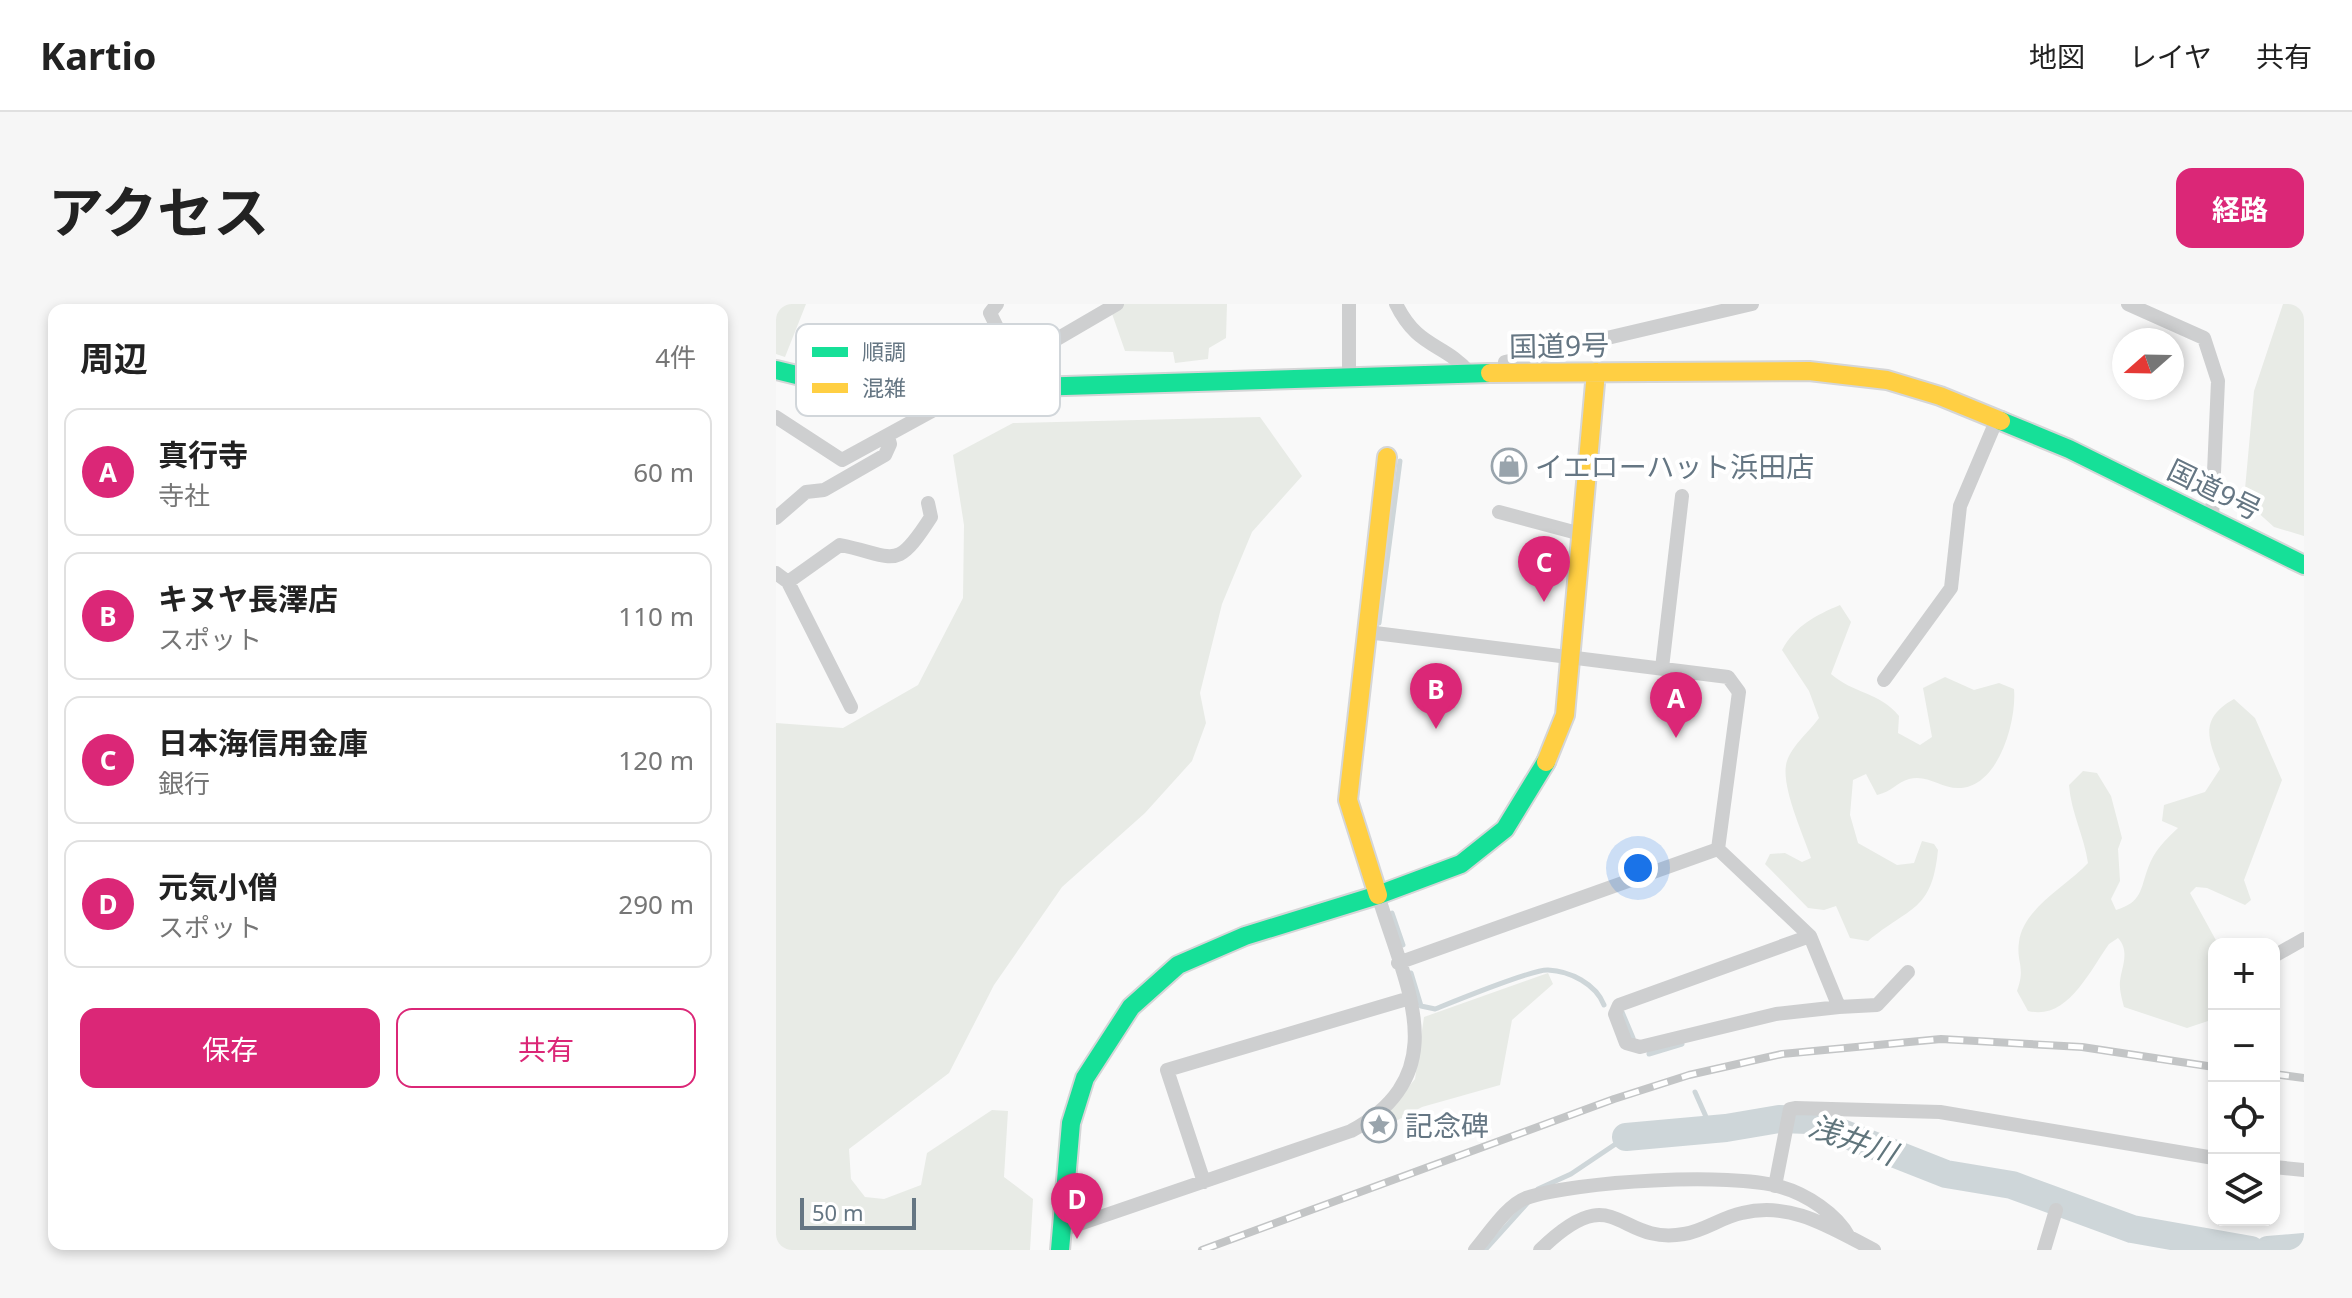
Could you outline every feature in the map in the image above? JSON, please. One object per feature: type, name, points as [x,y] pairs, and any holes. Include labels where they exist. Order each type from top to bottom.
[{"type":"main road","name":"国道9号","points":[[776,370],[796,375]]},
{"type":"main road","name":"国道9号","points":[[1060,385],[1596,372],[1809,371],[1887,380],[1940,396],[2069,449],[2304,565]]},
{"type":"main road","points":[[1061,1239],[1071,1123],[1085,1078],[1131,1007],[1178,965],[1245,936],[1378,895],[1461,864],[1505,829],[1539,778],[1565,715],[1596,372]]},
{"type":"main road","points":[[1378,895],[1348,800],[1387,457]]},
{"type":"street","points":[[995,324],[990,313],[997,304]]},
{"type":"street","points":[[1060,338],[1117,304]]},
{"type":"street","points":[[1349,304],[1349,377]]},
{"type":"street","points":[[1396,304],[1409,328],[1438,351],[1455,355],[1471,373]]},
{"type":"street","points":[[1505,362],[1750,304]]},
{"type":"street","points":[[2128,304],[2204,338],[2213,359],[2218,381],[2212,518]]},
{"type":"street","points":[[1596,372],[1598,340]]},
{"type":"street","points":[[776,417],[842,460],[924,416]]},
{"type":"street","points":[[1884,680],[1951,588],[1960,506],[1997,419]]},
{"type":"street","points":[[776,518],[806,492],[824,490],[885,455],[890,444],[888,437]]},
{"type":"street","points":[[1662,668],[1682,496]]},
{"type":"street","points":[[851,707],[782,577],[840,545],[886,559],[898,554],[911,547],[931,517],[928,503]]},
{"type":"street","points":[[1499,512],[1581,534]]},
{"type":"street","points":[[1367,632],[1728,677],[1739,692],[1718,849]]},
{"type":"street","points":[[1718,849],[1810,936],[1839,1007]]},
{"type":"street","points":[[1398,963],[1718,849]]},
{"type":"street","points":[[1061,1239],[1204,1182],[1351,1131],[1376,1117],[1395,1098],[1411,1071],[1415,1018],[1378,895]]},
{"type":"street","points":[[1810,936],[1619,1005],[1615,1014],[1626,1043],[1640,1047],[1776,1014],[1877,1005],[1908,972]]},
{"type":"street","points":[[2280,953],[2304,939]]},
{"type":"street","points":[[1204,1182],[1167,1070],[1410,998]]},
{"type":"street","points":[[1775,1186],[1790,1109],[1795,1108],[1940,1112],[2208,1157]]},
{"type":"street","points":[[2280,1168],[2304,1170]]},
{"type":"street","points":[[1475,1250],[1524,1199],[1650,1180],[1748,1181],[1775,1186],[1821,1208],[1842,1225],[1849,1237]]},
{"type":"street","points":[[2044,1250],[2056,1210]]},
{"type":"street","points":[[1540,1250],[1576,1219],[1603,1214],[1649,1232],[1684,1235],[1742,1213],[1797,1211],[1874,1250]]},
{"type":"shaded area","points":[[776,304],[806,304],[785,357],[776,354]]},
{"type":"shaded area","points":[[1116,304],[1227,304],[1226,338],[1209,348],[1208,359],[1175,363],[1173,352],[1125,351],[1110,308]]},
{"type":"shaded area","points":[[2283,304],[2304,304],[2304,536],[2274,527],[2244,500],[2254,391]]},
{"type":"shaded area","points":[[1260,417],[1302,476],[1252,532],[1222,604],[1200,693],[1206,723],[1192,761],[1145,813],[1062,887],[994,985],[949,1073],[849,1149],[851,1179],[865,1197],[884,1199],[921,1185],[927,1153],[992,1110],[1008,1111],[1004,1177],[1033,1199],[1030,1250],[776,1250],[776,723],[843,728],[918,685],[963,598],[964,525],[953,455],[1013,423]]},
{"type":"shaded area","points":[[1840,605],[1851,622],[1831,674],[1892,708],[1899,716],[1898,733],[1920,745],[1932,737],[1923,688],[1945,677],[1974,690],[1999,683],[2014,689],[2012,718],[2002,751],[1994,766],[1972,785],[1958,788],[1916,778],[1905,780],[1877,795],[1866,774],[1853,780],[1850,815],[1858,843],[1897,865],[1914,863],[1922,841],[1934,844],[1938,850],[1935,870],[1924,897],[1868,941],[1850,938],[1836,906],[1824,910],[1808,908],[1765,864],[1770,854],[1785,853],[1802,862],[1811,858],[1790,799],[1786,765],[1795,746],[1819,718],[1809,691],[1782,650],[1793,634],[1807,622]]},
{"type":"shaded area","points":[[2234,699],[2255,718],[2282,780],[2244,880],[2251,900],[2245,905],[2207,888],[2196,887],[2190,893],[2215,938],[2208,938],[2208,1021],[2187,1028],[2124,1007],[2120,984],[2124,948],[2118,938],[2109,944],[2076,992],[2065,1002],[2042,1012],[2028,1011],[2017,991],[2021,976],[2018,949],[2022,930],[2037,908],[2088,863],[2069,785],[2083,771],[2097,773],[2111,796],[2122,838],[2118,849],[2120,881],[2111,899],[2116,910],[2125,907],[2139,894],[2153,856],[2178,828],[2162,821],[2164,805],[2205,792],[2220,769],[2209,730],[2211,721],[2223,706]]},
{"type":"shaded area","points":[[1548,973],[1553,984],[1512,1020],[1500,1085],[1422,1107],[1383,1128],[1381,1121],[1415,1079],[1424,1017]]},
{"type":"waterway","points":[[1379,623],[1400,461]]},
{"type":"waterway","points":[[1392,913],[1403,945]]},
{"type":"waterway","points":[[1411,973],[1421,1006],[1435,1009],[1511,980],[1548,970],[1581,980],[1595,991],[1604,1005]]},
{"type":"waterway","points":[[1622,1012],[1633,1038]]},
{"type":"waterway","points":[[1649,1054],[1682,1044]]},
{"type":"waterway","points":[[1695,1092],[1707,1119]]},
{"type":"waterway","name":"浅井川","points":[[1626,1137],[1726,1128],[1779,1119],[1809,1120],[1946,1174],[2012,1185],[2132,1229],[2251,1250]]},
{"type":"waterway","name":"浅井川","points":[[1538,1189],[1571,1174],[1626,1137]]},
{"type":"waterway","name":"浅井川","points":[[1485,1250],[1530,1200]]},
{"type":"waterway","name":"浅井川","points":[[2268,1250],[2304,1247]]},
{"type":"railway","points":[[1202,1250],[1614,1099],[1689,1075],[1782,1054],[1941,1039],[2082,1047],[2208,1066]]},
{"type":"railway","points":[[2280,1075],[2304,1078]]},
{"type":"traffic: fast","points":[[776,370],[796,375]]},
{"type":"traffic: fast","points":[[1060,386],[1490,373]]},
{"type":"traffic: fast","points":[[2001,421],[2069,449],[2304,565]]},
{"type":"traffic: fast","points":[[1060,1250],[1071,1123],[1085,1078],[1131,1007],[1178,965],[1245,936],[1378,895],[1461,864],[1505,829],[1546,762]]},
{"type":"traffic: slow","points":[[1490,373],[1809,371],[1887,380],[1940,396],[2001,421]]},
{"type":"traffic: slow","points":[[1546,762],[1565,715],[1596,372]]},
{"type":"traffic: slow","points":[[1378,895],[1348,800],[1387,457]]},
{"type":"place","name":"イエローハット浜田店","points":[[1509,466]]},
{"type":"place","name":"日本海信用金庫","points":[[1544,602]]},
{"type":"place","name":"キヌヤ長澤店","points":[[1436,729]]},
{"type":"place","name":"真行寺","points":[[1676,738]]},
{"type":"place","name":"記念碑","points":[[1379,1125]]},
{"type":"place","name":"元気小僧","points":[[1077,1239]]}]
